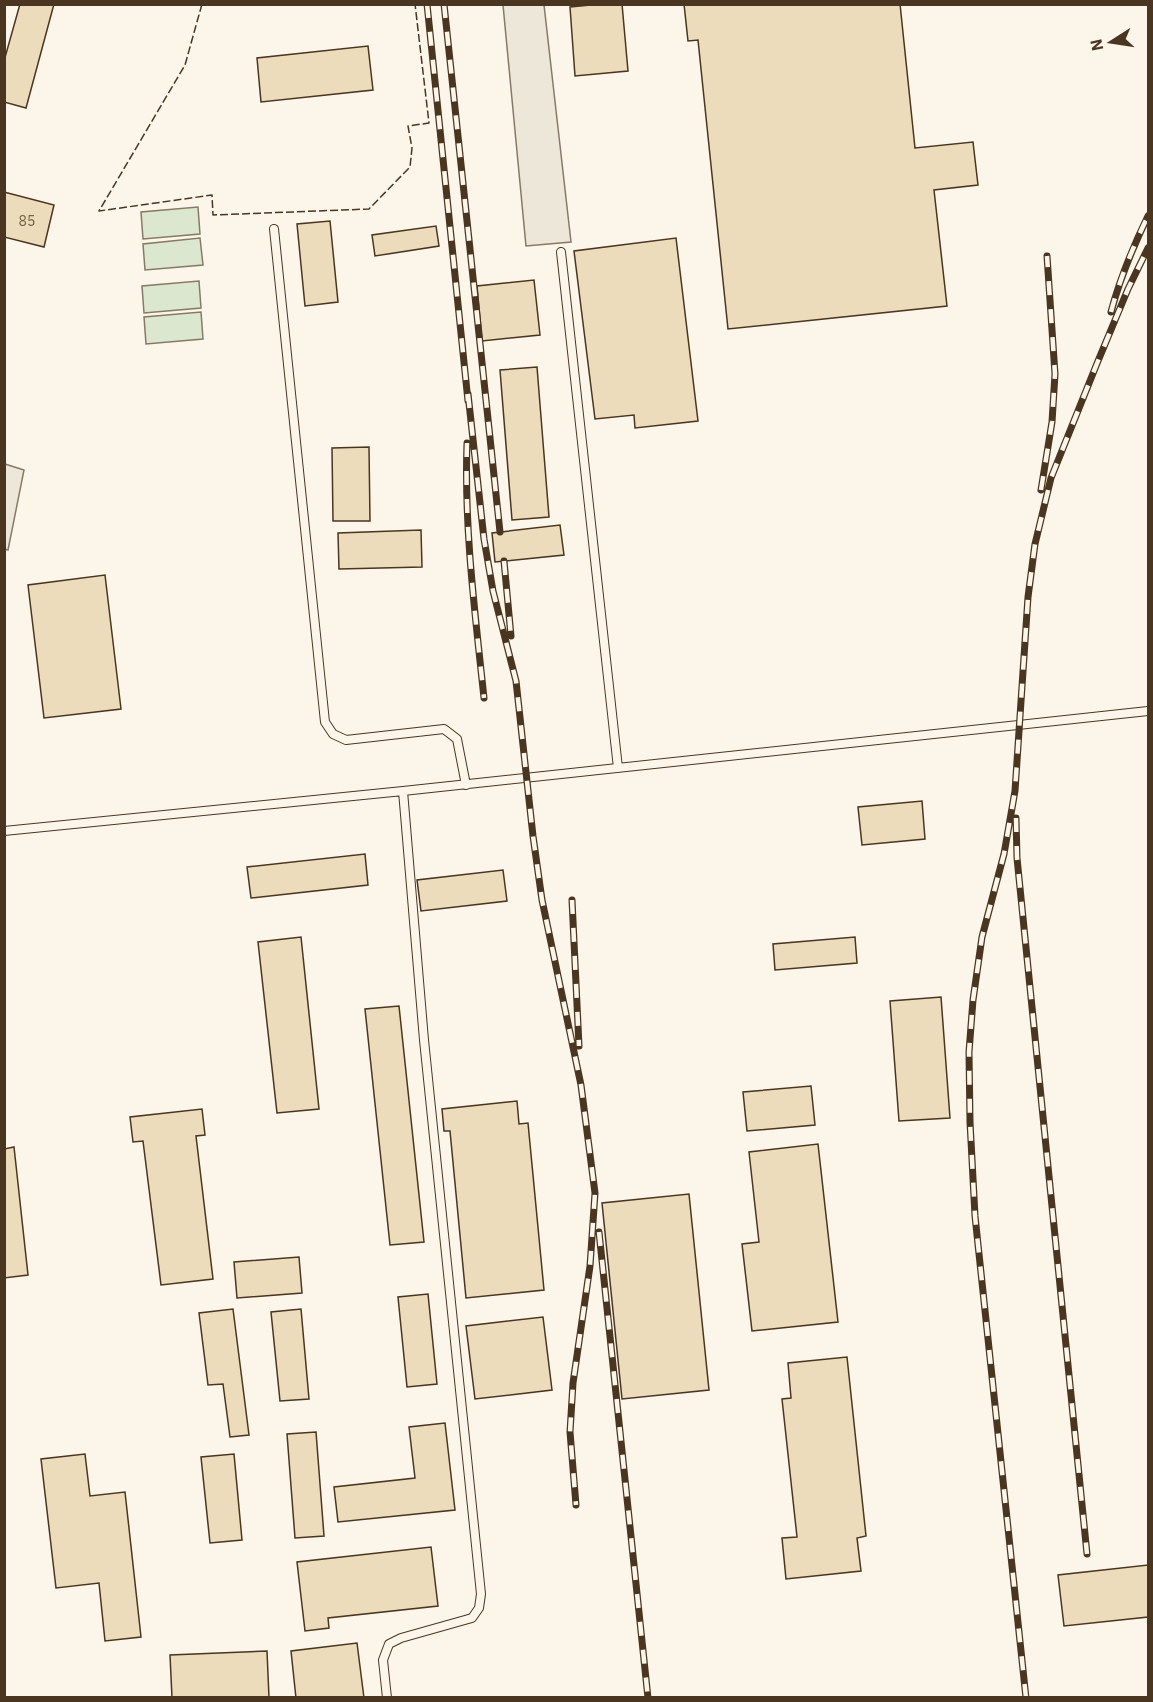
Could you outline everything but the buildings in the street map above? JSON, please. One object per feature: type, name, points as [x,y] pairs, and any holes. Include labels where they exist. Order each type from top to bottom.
[{"type":"lane","points":[[274,229],[325,722],[333,734],[346,740],[444,729],[457,739],[466,785]]},
{"type":"lane","points":[[561,252],[618,768]]},
{"type":"lane","points":[[4,831],[466,785],[1149,711]]},
{"type":"lane","points":[[387,1698],[383,1660],[389,1644],[401,1638],[472,1618],[479,1608],[481,1594],[424,1040],[403,791]]},
{"type":"green space","points":[[198,207],[200,234],[143,239],[141,212]]},
{"type":"green space","points":[[200,238],[203,265],[145,270],[143,244]]},
{"type":"green space","points":[[199,281],[201,308],[144,313],[142,286]]},
{"type":"green space","points":[[201,312],[203,339],[146,344],[144,317]]},
{"type":"shaded area","points":[[503,5],[544,5],[571,242],[526,246]]},
{"type":"shaded area","points":[[5,464],[24,470],[8,550],[4,549]]},
{"type":"railway","points":[[427,4],[468,401]]},
{"type":"railway","points":[[444,4],[500,532]]},
{"type":"railway","points":[[1111,312],[1127,263],[1148,216]]},
{"type":"railway","points":[[1026,1698],[975,1216],[969,1052],[973,1000],[982,937],[1004,854],[1015,791],[1028,597],[1035,544],[1051,478],[1128,289],[1148,248]]},
{"type":"railway","points":[[1041,490],[1052,422],[1055,374],[1047,256]]},
{"type":"railway","points":[[468,394],[484,539],[493,591],[516,681],[542,900],[581,1085],[595,1193],[590,1266],[573,1383],[570,1432],[576,1505]]},
{"type":"railway","points":[[467,443],[469,539],[484,698]]},
{"type":"railway","points":[[504,561],[511,636]]},
{"type":"railway","points":[[1016,818],[1017,858],[1087,1554]]},
{"type":"railway","points":[[572,900],[579,1046]]},
{"type":"railway","points":[[599,1232],[648,1698]]},
{"type":"fence","points":[[202,4],[185,65],[99,211],[212,195],[213,215],[369,209],[410,167],[412,148],[408,126],[429,123],[415,4]]}]
